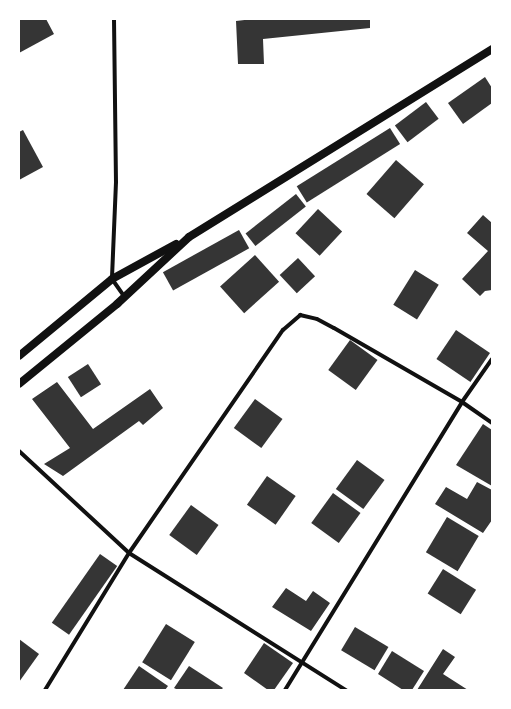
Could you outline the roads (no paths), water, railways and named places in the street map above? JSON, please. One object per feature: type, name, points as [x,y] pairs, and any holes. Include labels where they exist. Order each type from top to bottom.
[{"type":"main road","points":[[19,356],[112,279],[189,237],[492,49]]},
{"type":"main road","points":[[19,384],[112,309],[124,296],[189,237]]},
{"type":"street","points":[[114,19],[116,182],[112,279],[124,296]]},
{"type":"street","points":[[45,690],[129,552],[282,330],[300,315],[317,318],[462,402],[492,423]]},
{"type":"street","points":[[285,690],[462,402],[492,359]]},
{"type":"street","points":[[19,451],[129,552],[346,690]]}]
